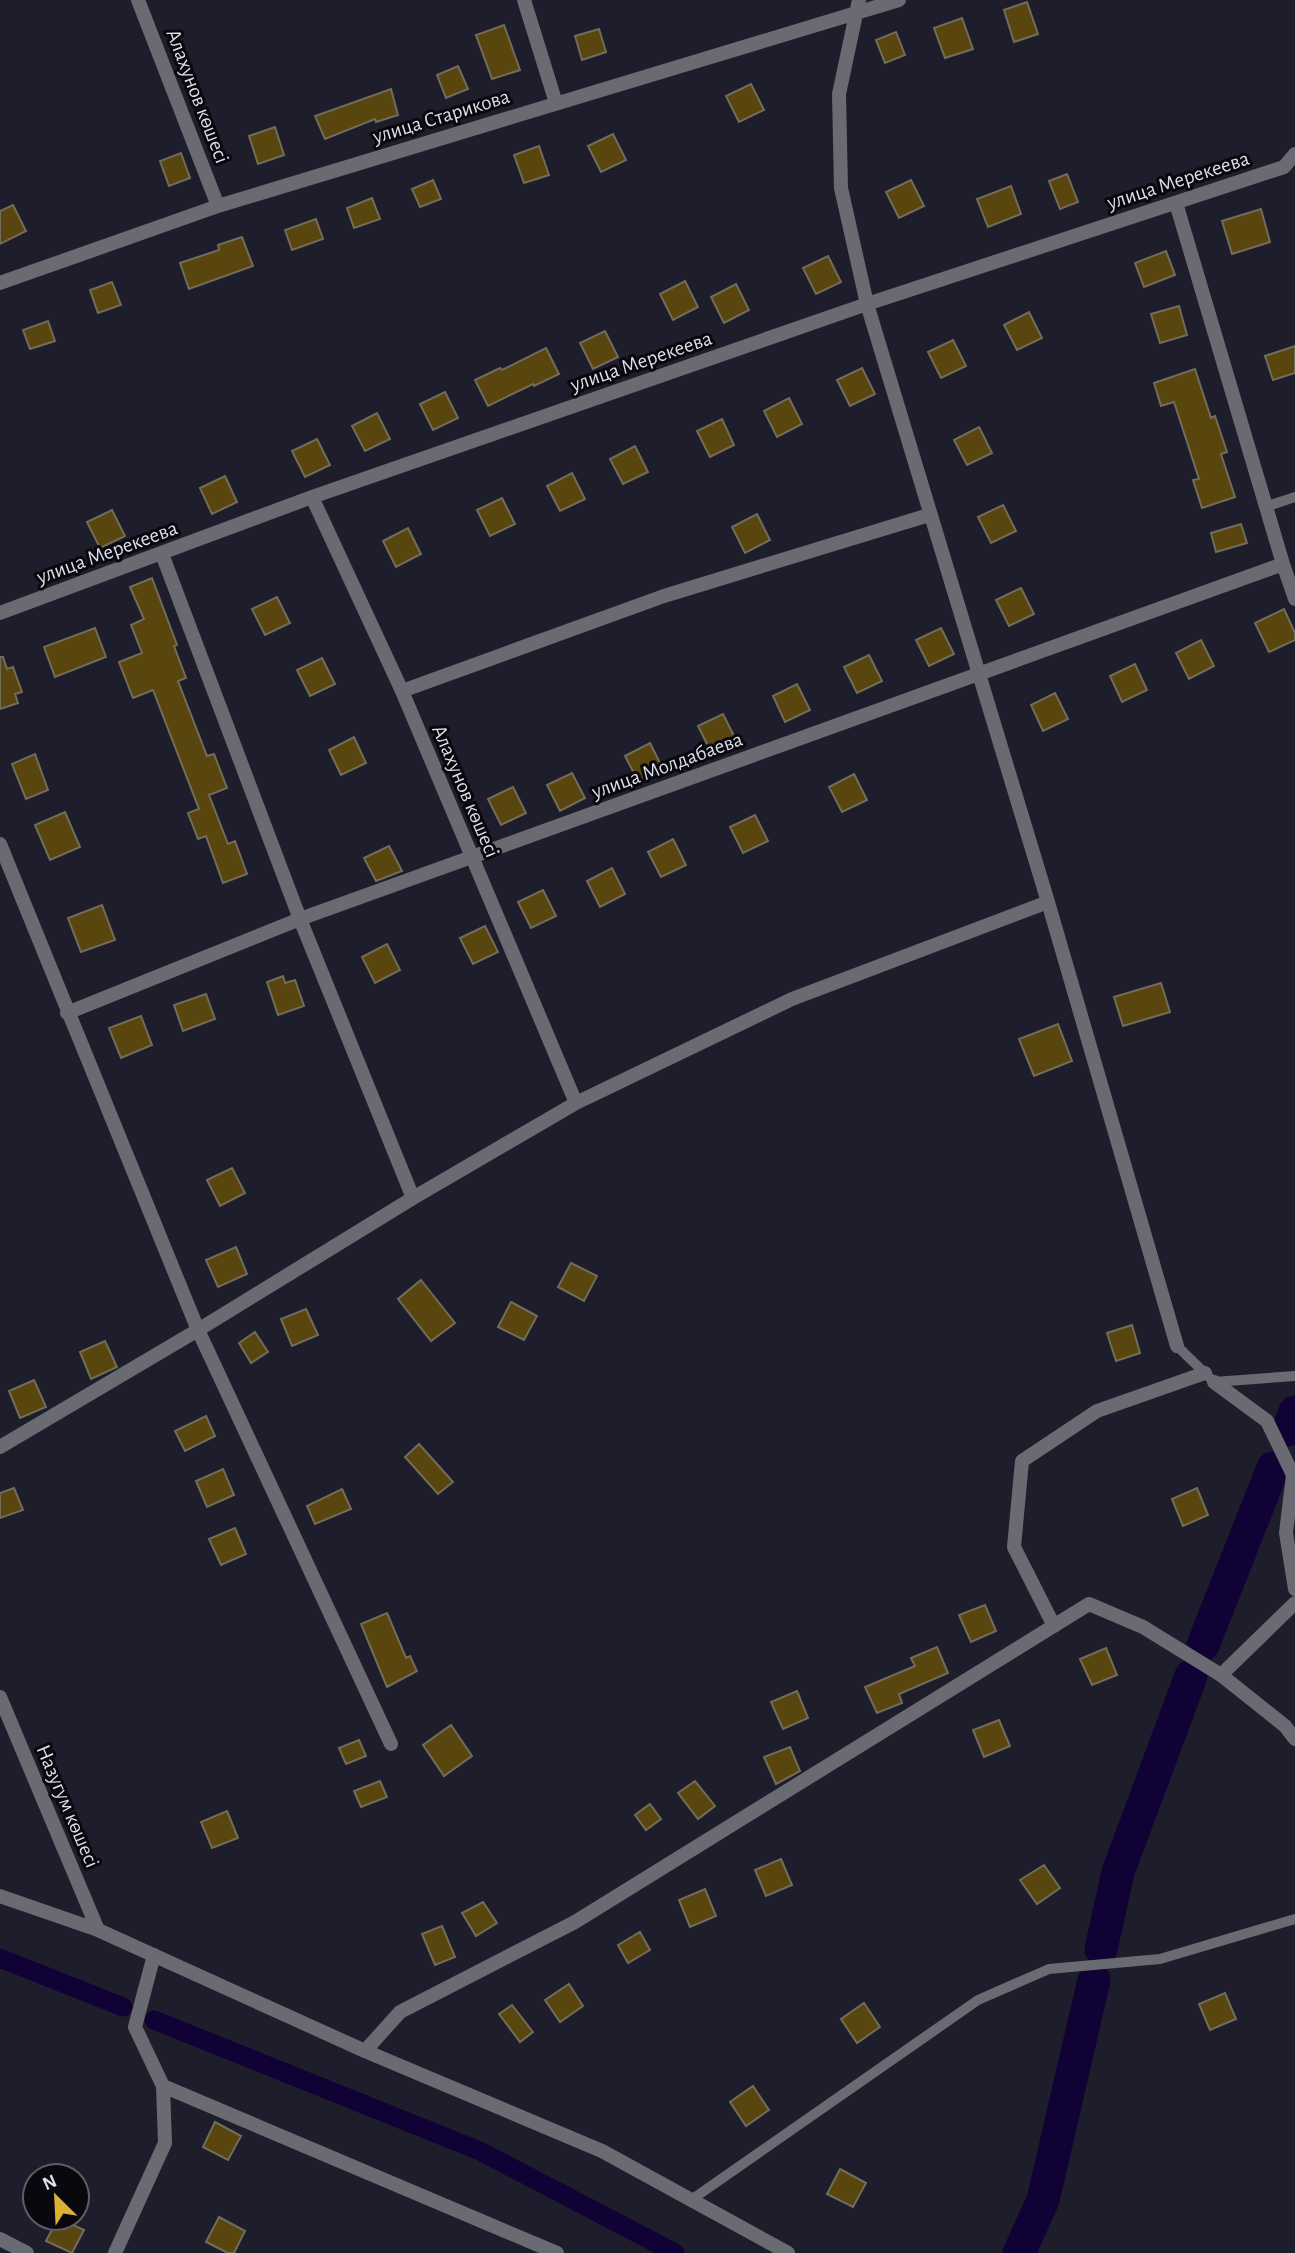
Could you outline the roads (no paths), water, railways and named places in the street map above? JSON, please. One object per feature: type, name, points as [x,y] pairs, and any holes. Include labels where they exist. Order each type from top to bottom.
[{"type":"street","name":"Алахунов көшесі","points":[[138,0],[218,206]]},
{"type":"street","points":[[524,0],[556,103]]},
{"type":"street","points":[[859,0],[839,94],[841,188],[867,304],[1048,902],[1177,1346]]},
{"type":"street","name":"улица Старикова","points":[[0,284],[218,206],[899,0]]},
{"type":"street","name":"улица Мерекеева","points":[[0,613],[312,497],[867,304],[1284,167],[1295,154]]},
{"type":"street","points":[[1176,203],[1265,507],[1295,599]]},
{"type":"street","name":"Алахунов көшесі","points":[[312,497],[402,691],[576,1103]]},
{"type":"street","points":[[402,691],[664,596],[929,515]]},
{"type":"street","points":[[162,554],[300,919],[413,1198]]},
{"type":"street","name":"улица Молдабаева","points":[[67,1013],[300,919],[1283,564]]},
{"type":"street","points":[[0,844],[198,1331],[391,1744]]},
{"type":"street","points":[[0,1447],[576,1103],[792,999],[1048,902]]},
{"type":"street","points":[[1054,1626],[1014,1547],[1022,1461],[1097,1411],[1210,1377],[1267,1422],[1293,1475],[1286,1533],[1295,1589]]},
{"type":"street","points":[[1221,1675],[1295,1603]]},
{"type":"street","points":[[365,2051],[400,2012],[575,1922],[1089,1604],[1143,1627],[1221,1675],[1294,1736]]},
{"type":"street","name":"Назугум көшесі","points":[[0,1697],[98,1930]]},
{"type":"street","points":[[0,1896],[98,1930],[365,2051],[602,2151],[788,2253]]},
{"type":"street","points":[[115,2253],[165,2143],[163,2086],[135,2027],[153,1955]]},
{"type":"street","points":[[163,2086],[556,2253]]},
{"type":"street","points":[[0,2239],[27,2253]]},
{"type":"lane","points":[[1265,507],[1295,497]]},
{"type":"lane","points":[[1177,1346],[1210,1377],[1295,1376]]},
{"type":"lane","points":[[691,2200],[978,2000],[1049,1969],[1160,1959],[1295,1919]]},
{"type":"waterway","points":[[1288,1430],[1295,1412]]},
{"type":"waterway","points":[[1203,1645],[1273,1468]]},
{"type":"waterway","points":[[1101,1949],[1118,1872],[1191,1676]]},
{"type":"waterway","points":[[0,1958],[123,2007]]},
{"type":"waterway","points":[[1019,2253],[1043,2200],[1094,1980]]},
{"type":"waterway","points":[[154,2020],[480,2151],[675,2253]]}]
